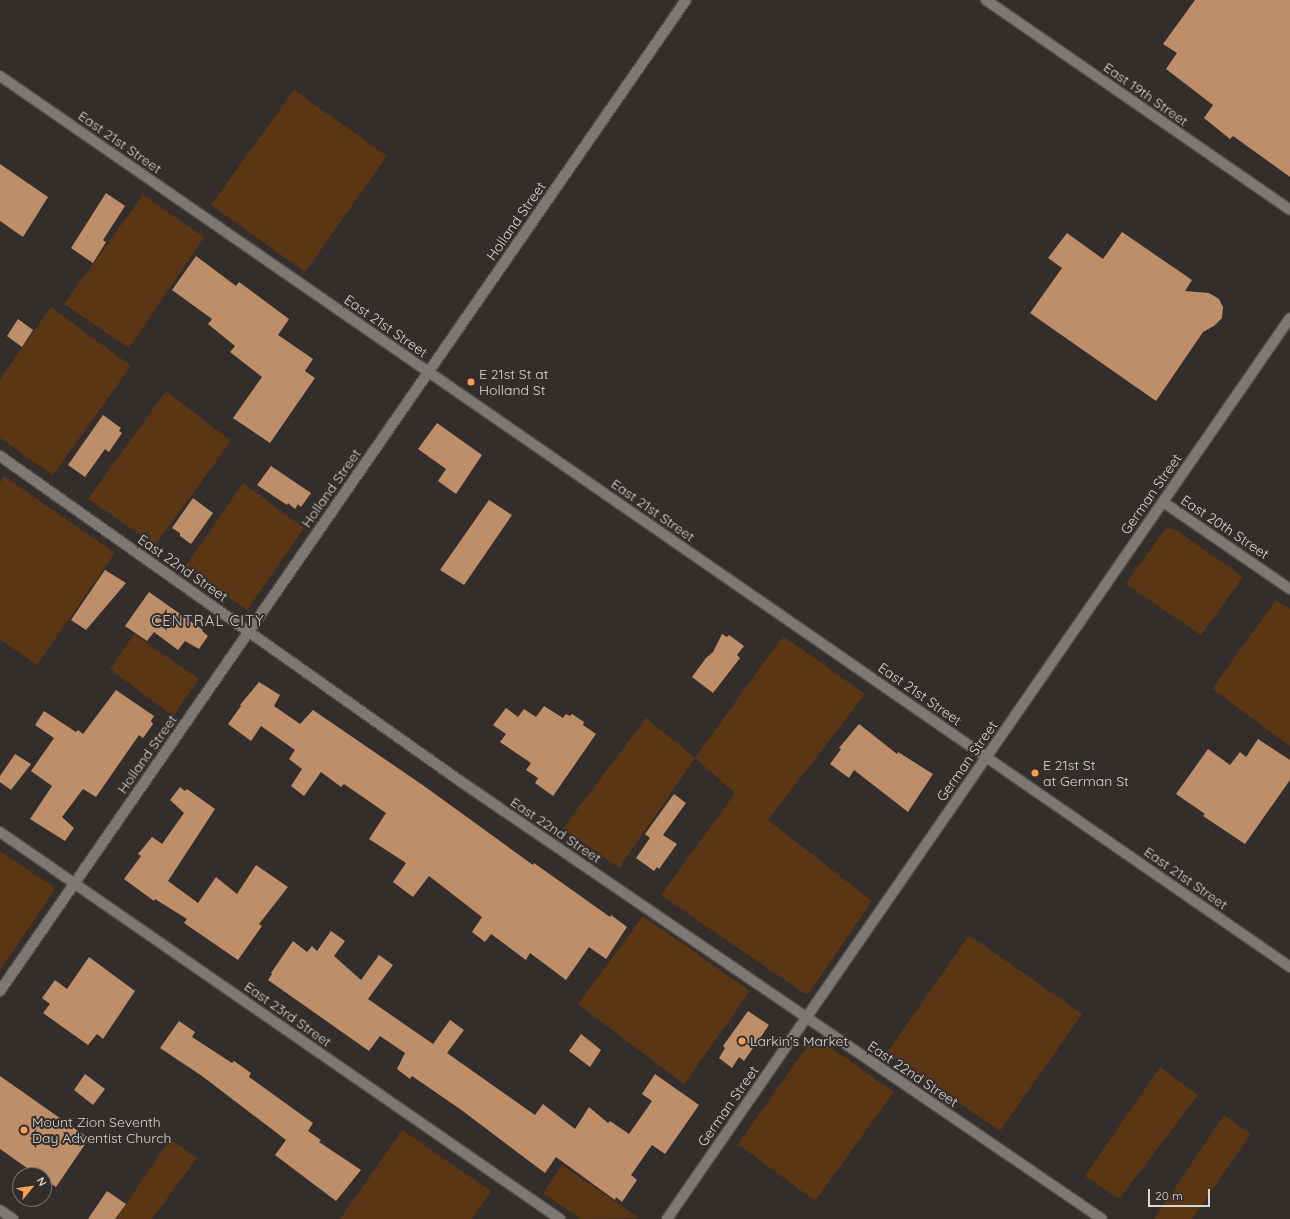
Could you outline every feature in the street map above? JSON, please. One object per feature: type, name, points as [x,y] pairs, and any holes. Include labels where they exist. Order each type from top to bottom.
[{"type":"street","name":"Holland Street","points":[[0,991],[686,0]]},
{"type":"street","name":"East 19th Street","points":[[986,0],[1290,210]]},
{"type":"street","name":"East 21st Street","points":[[0,76],[1290,967]]},
{"type":"street","name":"German Street","points":[[667,1219],[1290,318]]},
{"type":"street","name":"East 22nd Street","points":[[0,456],[460,781],[1102,1219]]},
{"type":"street","name":"East 20th Street","points":[[1163,502],[1290,589]]},
{"type":"street","name":"East 23rd Street","points":[[0,832],[560,1219]]},
{"type":"street","points":[[0,1210],[13,1219]]},
{"type":"shaded area","points":[[294,90],[387,156],[305,272],[211,205]]},
{"type":"shaded area","points":[[143,195],[204,237],[129,348],[64,304]]},
{"type":"shaded area","points":[[51,307],[131,366],[53,475],[0,438],[0,379]]},
{"type":"shaded area","points":[[166,391],[231,441],[155,545],[88,499]]},
{"type":"shaded area","points":[[4,476],[115,553],[37,665],[0,639],[0,483]]},
{"type":"shaded area","points":[[243,483],[304,528],[247,610],[185,567]]},
{"type":"shaded area","points":[[1168,528],[1176,530],[1243,577],[1201,635],[1126,584],[1165,529]]},
{"type":"shaded area","points":[[1276,600],[1290,609],[1290,746],[1212,689]]},
{"type":"shaded area","points":[[134,634],[199,679],[173,716],[110,669]]},
{"type":"shaded area","points":[[783,636],[865,694],[768,820],[872,901],[809,993],[805,994],[661,895],[735,793],[695,758]]},
{"type":"shaded area","points":[[646,718],[695,758],[619,868],[563,828]]},
{"type":"shaded area","points":[[0,851],[52,886],[54,891],[0,970]]},
{"type":"shaded area","points":[[643,916],[750,991],[684,1084],[578,1004]]},
{"type":"shaded area","points":[[969,935],[1082,1014],[1000,1131],[887,1053]]},
{"type":"shaded area","points":[[813,1038],[817,1038],[894,1092],[815,1201],[738,1144]]},
{"type":"shaded area","points":[[1160,1067],[1198,1095],[1119,1199],[1085,1176]]},
{"type":"shaded area","points":[[1224,1115],[1251,1134],[1192,1219],[1154,1219]]},
{"type":"shaded area","points":[[402,1130],[491,1191],[472,1219],[340,1219]]},
{"type":"shaded area","points":[[170,1139],[197,1158],[152,1219],[116,1219]]},
{"type":"shaded area","points":[[562,1165],[639,1218],[581,1219],[543,1193]]},
{"type":"building","points":[[1195,0],[1290,0],[1290,177],[1233,136],[1230,139],[1204,118],[1213,105],[1166,69],[1177,53],[1163,44]]},
{"type":"building","points":[[0,164],[48,197],[23,237],[0,221]]},
{"type":"building","points":[[106,193],[125,206],[103,240],[106,242],[93,263],[71,248]]},
{"type":"building","points":[[1122,232],[1192,280],[1185,291],[1209,293],[1219,299],[1223,307],[1222,318],[1214,326],[1203,332],[1156,401],[1030,313],[1062,268],[1048,258],[1067,233],[1103,259]]},
{"type":"building","points":[[196,256],[236,286],[239,282],[289,319],[278,335],[313,359],[305,371],[315,378],[270,443],[233,418],[262,377],[230,352],[235,346],[208,324],[212,319],[172,290]]},
{"type":"building","points":[[18,319],[33,330],[22,347],[7,336]]},
{"type":"building","points":[[103,415],[121,428],[119,431],[122,433],[109,452],[105,449],[85,477],[68,465]]},
{"type":"building","points":[[437,423],[482,455],[456,494],[438,481],[446,469],[418,449]]},
{"type":"building","points":[[271,466],[311,493],[301,507],[298,504],[295,509],[288,503],[287,505],[257,485]]},
{"type":"building","points":[[193,498],[213,513],[191,544],[180,536],[180,533],[172,528]]},
{"type":"building","points":[[489,500],[512,515],[464,585],[440,570]]},
{"type":"building","points":[[105,570],[126,583],[86,630],[71,620]]},
{"type":"building","points":[[149,592],[203,630],[202,631],[208,636],[199,649],[185,641],[178,650],[154,632],[147,641],[125,626]]},
{"type":"building","points":[[722,634],[727,637],[729,635],[744,646],[737,655],[740,658],[713,693],[692,677],[706,658],[713,652]]},
{"type":"building","points":[[259,682],[280,695],[274,706],[300,724],[313,710],[424,786],[533,865],[534,863],[610,917],[611,915],[627,927],[606,959],[589,947],[566,980],[530,953],[526,960],[491,934],[485,942],[472,932],[482,917],[429,876],[413,897],[393,882],[406,863],[369,839],[386,813],[344,784],[341,787],[321,772],[304,796],[291,786],[302,769],[289,759],[295,750],[261,726],[251,741],[228,724],[241,706],[240,705]]},
{"type":"building","points":[[116,690],[154,716],[151,721],[153,724],[143,738],[139,735],[96,797],[83,789],[62,817],[74,828],[65,841],[30,819],[52,786],[31,771],[54,738],[35,725],[44,711],[76,732],[78,730],[83,734]]},
{"type":"building","points":[[544,706],[563,718],[566,714],[570,716],[572,714],[584,722],[583,725],[596,734],[553,796],[535,783],[538,778],[526,770],[531,763],[500,742],[506,734],[493,725],[506,708],[518,717],[524,709],[536,717]]},
{"type":"building","points":[[859,724],[897,754],[898,752],[933,774],[908,812],[854,770],[849,778],[830,764],[841,749],[839,748]]},
{"type":"building","points":[[1258,739],[1290,760],[1290,780],[1245,844],[1203,816],[1205,814],[1176,794],[1208,749],[1230,765],[1240,752],[1246,757]]},
{"type":"building","points":[[15,754],[31,764],[11,790],[0,782],[0,776]]},
{"type":"building","points":[[180,787],[185,791],[187,789],[215,809],[168,881],[198,903],[216,877],[237,894],[256,865],[288,887],[259,924],[262,926],[238,960],[184,923],[187,919],[155,899],[154,901],[124,879],[141,856],[138,854],[152,837],[162,844],[184,813],[170,800]]},
{"type":"building","points":[[674,794],[686,803],[663,835],[677,844],[659,869],[657,867],[654,871],[636,858],[650,838],[645,834]]},
{"type":"building","points":[[331,931],[345,941],[334,956],[361,980],[379,955],[393,965],[368,999],[433,1044],[450,1020],[464,1030],[447,1053],[535,1115],[543,1104],[575,1129],[589,1107],[608,1123],[610,1121],[629,1134],[652,1101],[642,1094],[655,1074],[699,1105],[665,1154],[652,1145],[631,1175],[637,1180],[622,1202],[616,1197],[615,1200],[556,1157],[545,1173],[460,1109],[412,1076],[410,1079],[397,1069],[405,1053],[380,1036],[369,1051],[268,980],[272,974],[271,973],[293,941],[307,952],[312,946],[317,951]]},
{"type":"building","points":[[89,957],[135,991],[103,1039],[97,1034],[88,1045],[43,1013],[50,1004],[42,998],[55,980],[67,989]]},
{"type":"building","points":[[748,1011],[769,1025],[744,1061],[739,1057],[732,1068],[719,1058],[725,1048],[723,1046]]},
{"type":"building","points":[[179,1021],[195,1032],[192,1037],[232,1063],[234,1061],[251,1073],[249,1077],[313,1123],[308,1131],[321,1140],[319,1142],[361,1170],[336,1201],[275,1155],[286,1140],[202,1076],[160,1048]]},
{"type":"building","points":[[581,1034],[601,1050],[590,1067],[569,1051]]},
{"type":"building","points":[[85,1074],[105,1089],[93,1105],[74,1090]]},
{"type":"building","points":[[0,1076],[91,1140],[88,1140],[56,1187],[52,1184],[52,1167],[26,1167],[0,1149]]},
{"type":"building","points":[[107,1191],[126,1204],[115,1219],[88,1219]]},
{"type":"place","name":"E 21st St at Holland St","points":[[471,382]]},
{"type":"place","name":"E 21st St at German St","points":[[1035,773]]},
{"type":"place","name":"Larkin's Market","points":[[742,1041]]},
{"type":"place","name":"Mount Zion Seventh Day Adventist Church","points":[[24,1130]]},
{"type":"district","name":"CENTRAL CITY","points":[[208,621]]}]
